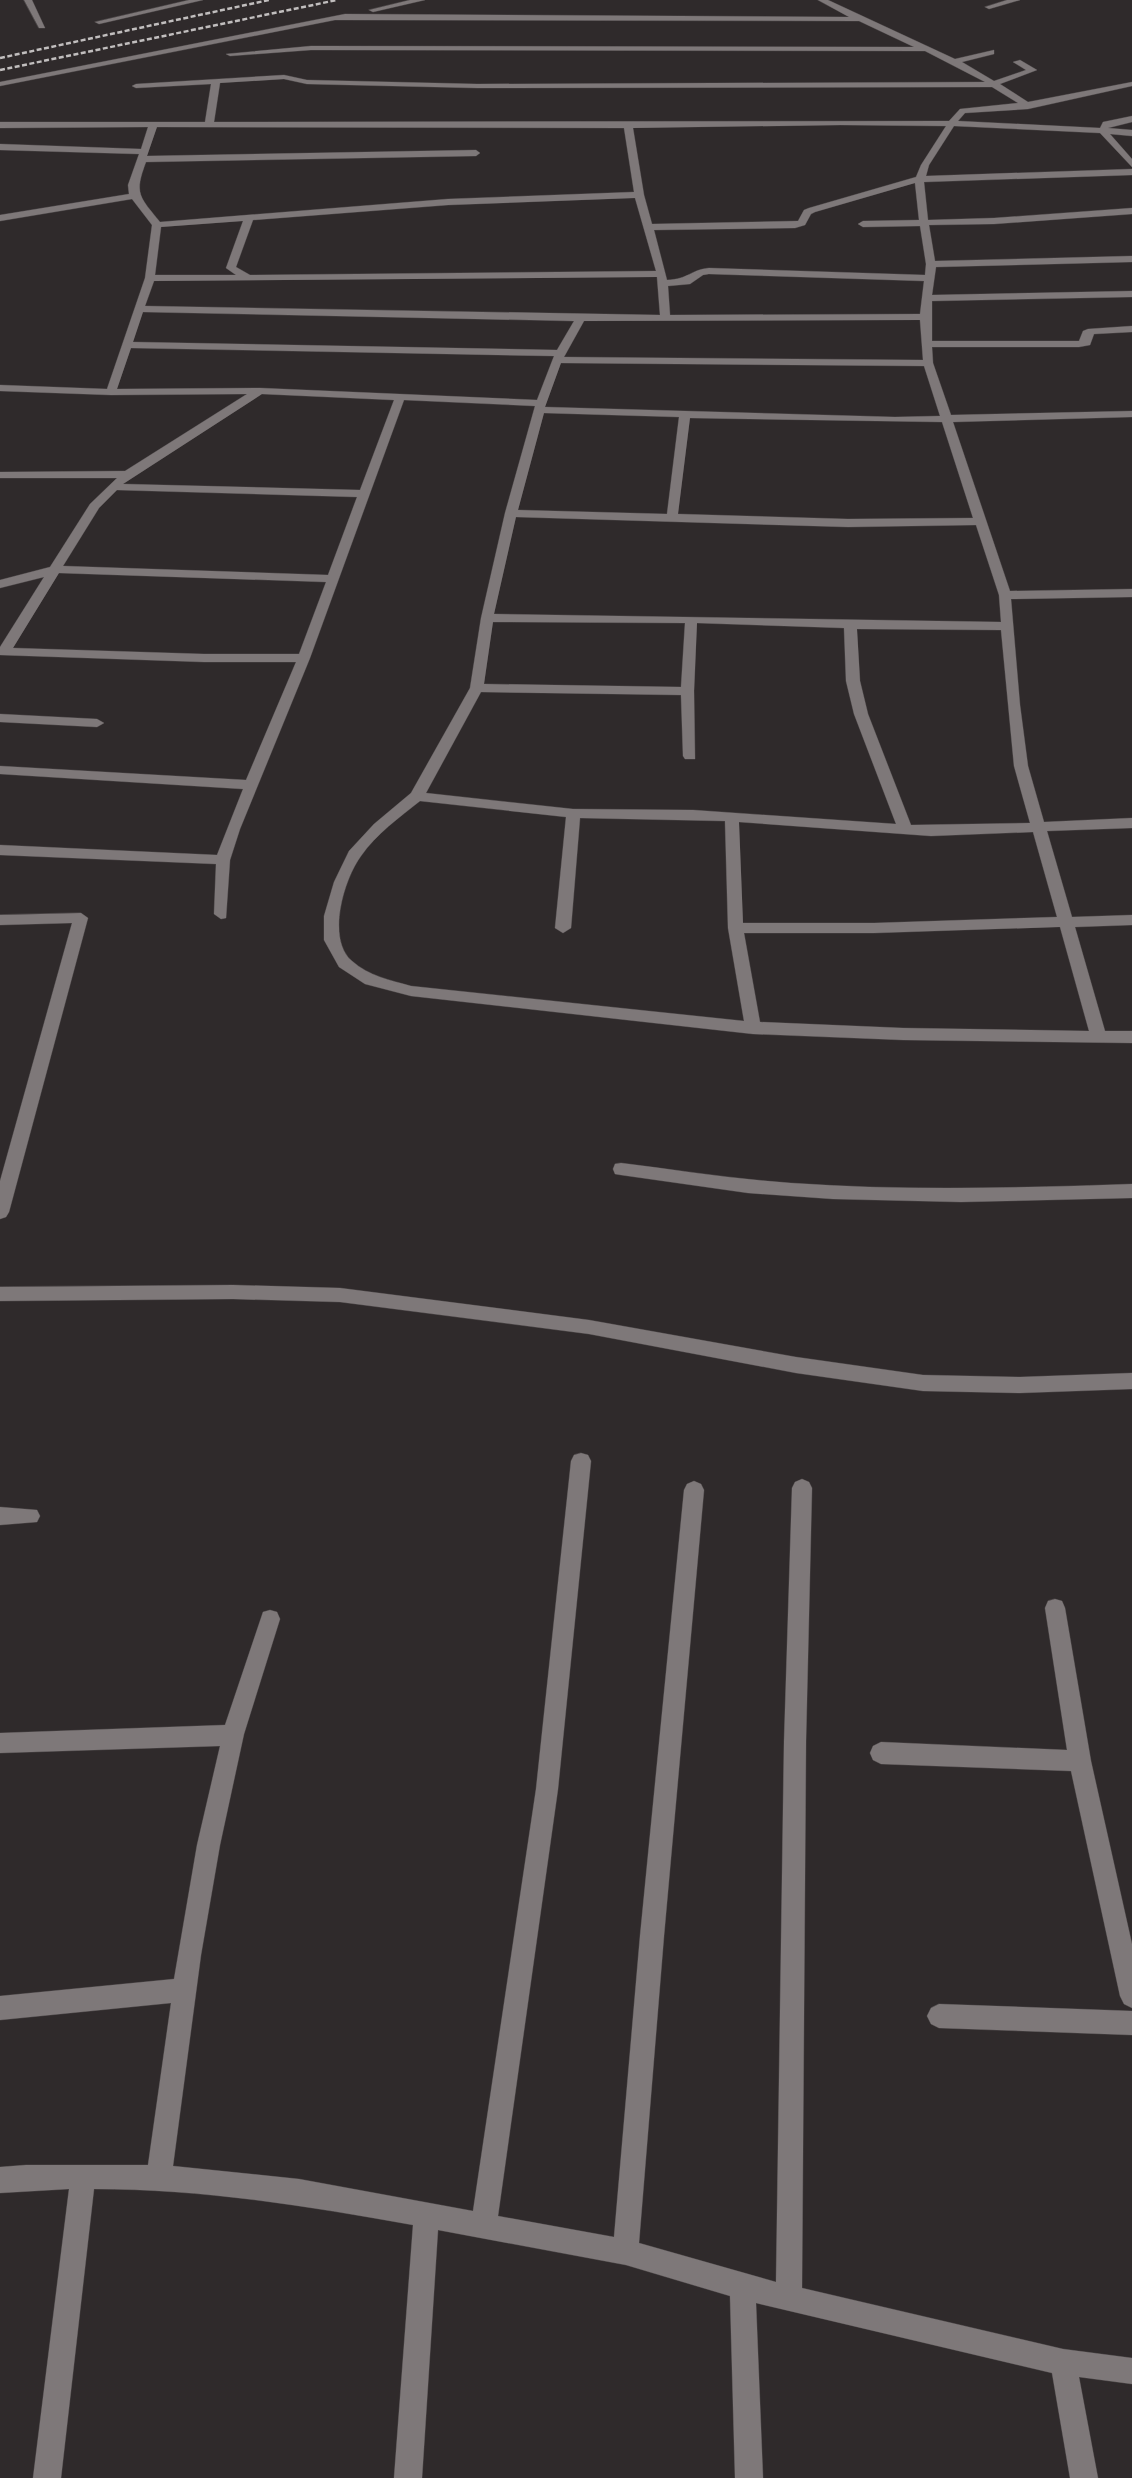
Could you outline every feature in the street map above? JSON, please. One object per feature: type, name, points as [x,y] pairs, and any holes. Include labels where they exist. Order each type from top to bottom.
[{"type":"street","points":[[28,0],[42,26]]},
{"type":"street","points":[[99,22],[199,0]]},
{"type":"street","points":[[0,85],[421,0]]},
{"type":"street","points":[[822,0],[954,62],[1027,105],[1054,127]]},
{"type":"street","points":[[989,6],[1016,0]]},
{"type":"street","points":[[334,18],[860,19]]},
{"type":"street","points":[[230,54],[311,48],[928,49]]},
{"type":"street","points":[[954,62],[991,52]]},
{"type":"street","points":[[136,86],[284,77],[307,82],[477,86],[892,87],[993,84],[1033,70],[1017,62]]},
{"type":"street","points":[[209,124],[216,81]]},
{"type":"street","points":[[1099,1038],[1021,765],[1013,705],[1005,595],[928,363],[925,317],[931,264],[923,223],[920,179],[925,165],[962,111],[1027,105],[1132,84]]},
{"type":"street","points":[[1103,131],[1106,124],[1112,121],[1132,120]]},
{"type":"street","points":[[0,125],[628,125],[866,122],[1054,127],[1132,134]]},
{"type":"street","points":[[111,392],[150,278],[157,225],[134,196],[133,185],[154,124]]},
{"type":"street","points":[[628,125],[639,195],[662,279],[665,316]]},
{"type":"street","points":[[1103,131],[1132,164]]},
{"type":"street","points":[[0,147],[144,156],[476,153]]},
{"type":"street","points":[[648,227],[795,225],[802,223],[807,212],[812,210],[920,179],[1132,172]]},
{"type":"street","points":[[157,225],[448,202],[639,195]]},
{"type":"street","points":[[0,218],[134,196]]},
{"type":"street","points":[[863,224],[995,221],[1132,211]]},
{"type":"street","points":[[248,278],[231,268],[250,216]]},
{"type":"street","points":[[931,264],[1132,259]]},
{"type":"street","points":[[150,278],[662,279],[687,282],[700,272],[709,271],[928,278]]},
{"type":"street","points":[[926,298],[1132,294]]},
{"type":"street","points":[[140,309],[581,318],[925,317]]},
{"type":"street","points":[[581,318],[559,356],[540,406],[511,513],[487,618],[477,688],[417,796],[379,827],[354,854],[331,916],[332,940],[344,963],[370,980],[411,991],[752,1028],[1132,1037]]},
{"type":"street","points":[[928,344],[1079,344],[1086,343],[1087,333],[1092,331],[1132,329]]},
{"type":"street","points":[[129,345],[928,363]]},
{"type":"street","points":[[0,388],[401,395],[685,416],[945,420],[1132,414]]},
{"type":"street","points":[[2,651],[57,569],[94,506],[127,474],[260,391]]},
{"type":"street","points":[[221,914],[223,860],[233,829],[304,658],[401,395]]},
{"type":"street","points":[[672,517],[685,416]]},
{"type":"street","points":[[0,475],[127,474]]},
{"type":"street","points":[[115,487],[363,494]]},
{"type":"street","points":[[511,513],[848,523],[979,521]]},
{"type":"street","points":[[0,584],[15,583],[57,569],[332,579]]},
{"type":"street","points":[[1005,595],[1132,593]]},
{"type":"street","points":[[487,618],[1008,626]]},
{"type":"street","points":[[690,756],[687,691],[691,620]]},
{"type":"street","points":[[850,625],[853,681],[861,714],[905,829]]},
{"type":"street","points":[[2,651],[204,658],[304,658]]},
{"type":"street","points":[[477,688],[687,691]]},
{"type":"street","points":[[0,718],[97,723]]},
{"type":"street","points":[[0,770],[253,785]]},
{"type":"street","points":[[417,796],[573,813],[732,817],[905,829],[1132,823]]},
{"type":"street","points":[[563,928],[573,813]]},
{"type":"street","points":[[732,817],[736,928],[752,1028]]},
{"type":"street","points":[[0,850],[223,860]]},
{"type":"street","points":[[0,920],[81,918],[0,1212]]},
{"type":"street","points":[[736,928],[874,928],[1132,920]]},
{"type":"street","points":[[621,1169],[787,1190],[865,1194],[964,1197],[1132,1191]]},
{"type":"street","points":[[0,1294],[233,1292],[340,1295],[589,1327],[796,1365],[923,1383],[1020,1385],[1132,1381]]},
{"type":"street","points":[[484,2226],[547,1789],[580,1461]]},
{"type":"street","points":[[789,2297],[795,1742],[802,1488]]},
{"type":"street","points":[[626,2252],[652,1936],[694,1490]]},
{"type":"street","points":[[0,1516],[30,1516]]},
{"type":"street","points":[[1055,1608],[1080,1761],[1132,1996]]},
{"type":"street","points":[[159,2177],[184,1990],[214,1819],[234,1734],[270,1619]]},
{"type":"street","points":[[0,1742],[234,1734]]},
{"type":"street","points":[[881,1753],[1080,1761]]},
{"type":"street","points":[[0,2008],[184,1990]]},
{"type":"street","points":[[939,2016],[1132,2023]]},
{"type":"street","points":[[0,2180],[26,2177],[159,2177],[299,2192],[626,2252],[743,2287],[1063,2362],[1132,2371]]},
{"type":"street","points":[[47,2478],[83,2177]]},
{"type":"street","points":[[408,2478],[426,2216]]},
{"type":"street","points":[[743,2287],[749,2478]]},
{"type":"street","points":[[1063,2362],[1084,2478]]},
{"type":"railway","points":[[0,58],[269,0]]},
{"type":"railway","points":[[0,70],[337,0]]}]
